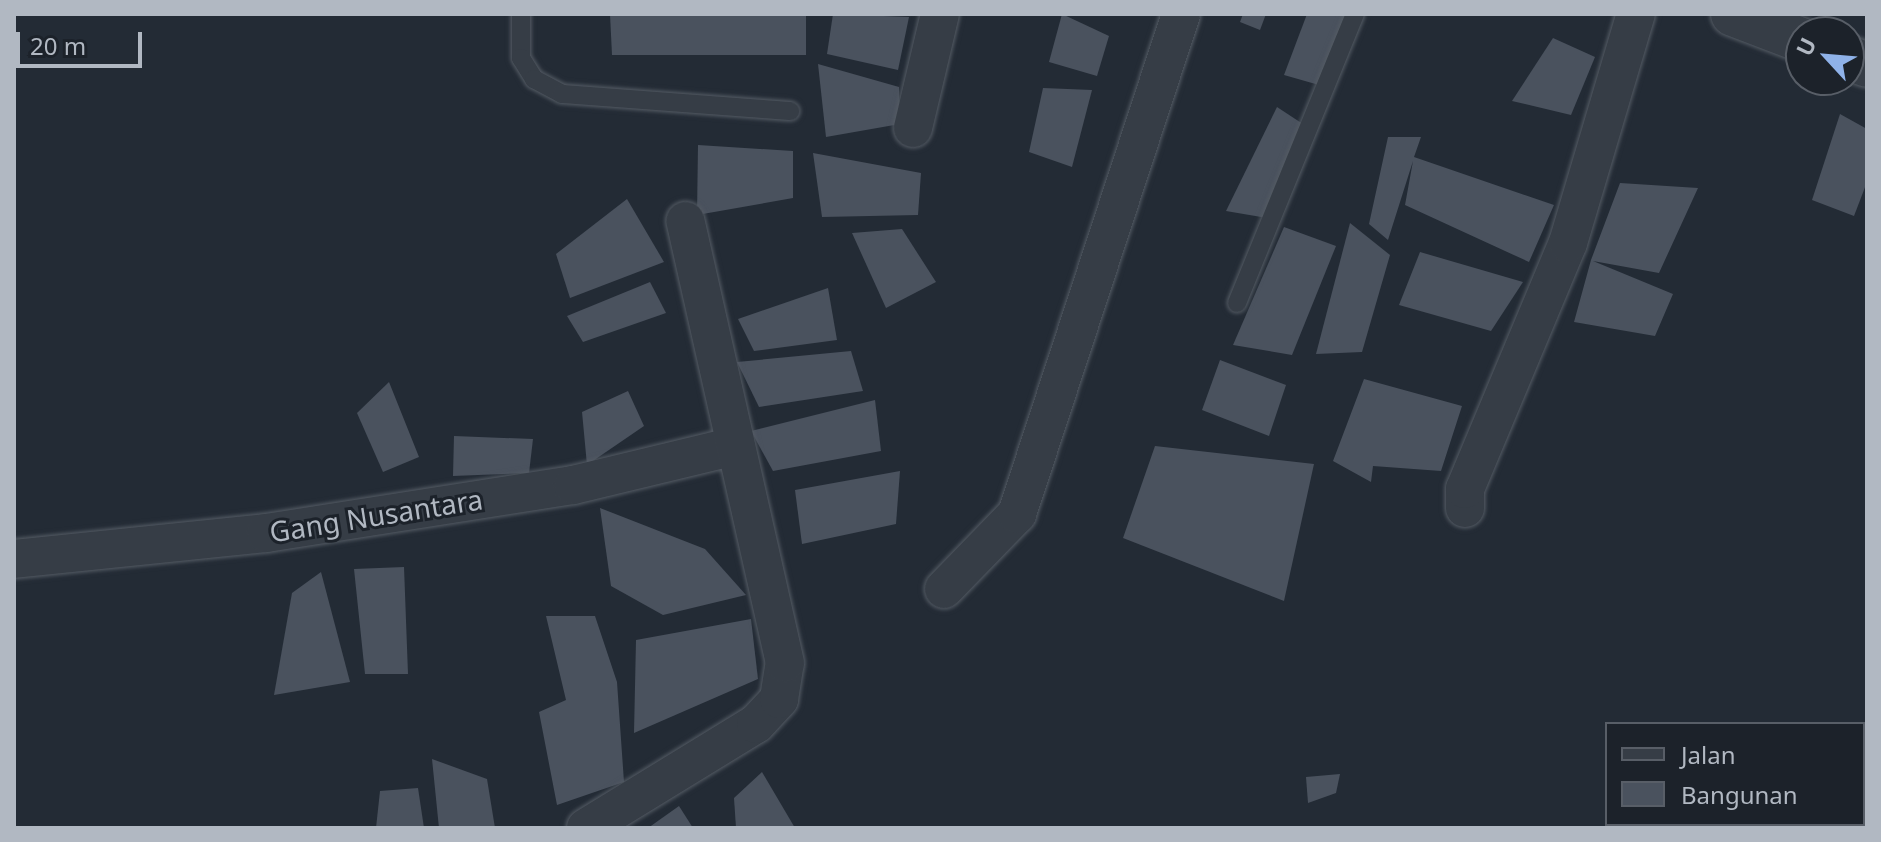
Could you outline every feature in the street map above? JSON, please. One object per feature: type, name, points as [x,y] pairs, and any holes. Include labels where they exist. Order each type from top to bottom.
[{"type":"street","points":[[913,128],[940,14]]},
{"type":"street","points":[[944,589],[1017,514],[1181,14]]},
{"type":"street","points":[[1465,508],[1465,489],[1568,243],[1636,14]]},
{"type":"street","points":[[1733,14],[1785,34]]},
{"type":"street","points":[[586,828],[756,724],[779,699],[785,663],[685,221]]},
{"type":"street","name":"Gang Nusantara","points":[[14,559],[327,524],[573,485],[735,446]]},
{"type":"lane","points":[[521,14],[521,58],[534,79],[562,94],[790,111]]},
{"type":"lane","points":[[1237,303],[1355,14]]},
{"type":"building","points":[[610,14],[806,14],[806,55],[612,55]]},
{"type":"building","points":[[833,14],[909,17],[898,70],[827,54]]},
{"type":"building","points":[[1062,14],[1109,36],[1097,76],[1049,62]]},
{"type":"building","points":[[1243,14],[1266,14],[1260,30],[1240,22]]},
{"type":"building","points":[[1307,14],[1355,14],[1326,87],[1284,75]]},
{"type":"building","points":[[1553,38],[1595,57],[1571,115],[1512,101]]},
{"type":"building","points":[[818,64],[899,87],[900,124],[826,137]]},
{"type":"building","points":[[1043,88],[1092,90],[1072,167],[1029,152]]},
{"type":"building","points":[[1277,107],[1309,128],[1267,218],[1226,211]]},
{"type":"building","points":[[1840,114],[1867,129],[1867,182],[1854,216],[1812,200]]},
{"type":"building","points":[[1388,137],[1421,137],[1414,157],[1554,205],[1529,262],[1405,205],[1413,161],[1388,240],[1369,224]]},
{"type":"building","points":[[698,145],[793,151],[793,198],[697,215]]},
{"type":"building","points":[[813,153],[921,173],[918,215],[822,217]]},
{"type":"building","points":[[1620,183],[1698,188],[1659,273],[1593,261],[1673,294],[1655,336],[1574,322],[1591,260]]},
{"type":"building","points":[[627,199],[664,262],[570,298],[556,254]]},
{"type":"building","points":[[1350,223],[1390,255],[1362,352],[1316,354]]},
{"type":"building","points":[[1284,227],[1336,246],[1292,355],[1233,345]]},
{"type":"building","points":[[902,229],[936,282],[886,308],[852,233]]},
{"type":"building","points":[[1420,252],[1523,282],[1491,331],[1399,305]]},
{"type":"building","points":[[650,282],[666,313],[583,342],[567,316]]},
{"type":"building","points":[[828,288],[837,340],[754,351],[738,319]]},
{"type":"building","points":[[851,351],[863,391],[759,407],[737,362]]},
{"type":"building","points":[[1220,360],[1286,385],[1269,436],[1202,410]]},
{"type":"building","points":[[1364,379],[1462,406],[1441,471],[1373,466],[1371,482],[1333,461]]},
{"type":"building","points":[[389,382],[419,457],[383,472],[357,413]]},
{"type":"building","points":[[628,391],[644,426],[587,465],[582,412]]},
{"type":"building","points":[[875,400],[881,451],[773,471],[751,431]]},
{"type":"building","points":[[454,436],[533,439],[529,473],[453,476]]},
{"type":"building","points":[[1155,446],[1314,464],[1284,601],[1123,538]]},
{"type":"building","points":[[900,471],[896,524],[802,544],[795,490]]},
{"type":"building","points":[[600,508],[705,549],[746,595],[663,615],[611,586]]},
{"type":"building","points":[[404,567],[408,674],[365,674],[354,569]]},
{"type":"building","points":[[321,572],[350,682],[274,695],[292,593]]},
{"type":"building","points":[[546,616],[595,616],[617,682],[624,782],[557,805],[539,712],[566,700]]},
{"type":"building","points":[[751,619],[758,679],[634,733],[636,640]]},
{"type":"building","points":[[432,759],[487,779],[495,828],[439,828]]},
{"type":"building","points":[[762,772],[795,828],[736,828],[734,798]]},
{"type":"building","points":[[1340,774],[1336,793],[1308,803],[1306,777]]},
{"type":"building","points":[[418,788],[424,828],[376,828],[380,791]]},
{"type":"building","points":[[679,806],[693,828],[648,828]]}]
